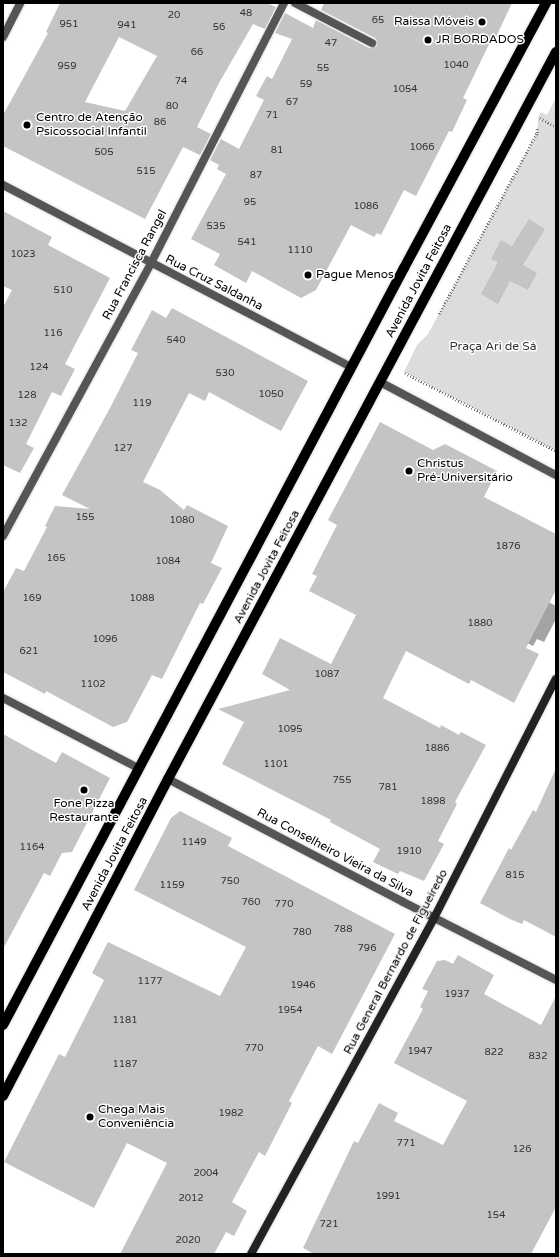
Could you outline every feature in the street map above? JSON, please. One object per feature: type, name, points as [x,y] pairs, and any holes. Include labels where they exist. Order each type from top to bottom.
[{"type":"main road","name":"Avenida Jovita Feitosa","points":[[3,1025],[351,367],[546,3]]},
{"type":"main road","name":"Avenida Jovita Feitosa","points":[[3,1096],[168,779],[556,52]]},
{"type":"street","points":[[3,37],[20,3]]},
{"type":"street","name":"Rua Francisca Rangel","points":[[3,536],[151,263],[284,3]]},
{"type":"street","points":[[295,3],[372,43]]},
{"type":"street","name":"Rua Cruz Saldanha","points":[[3,185],[351,367]]},
{"type":"street","points":[[380,382],[556,475]]},
{"type":"street","name":"Rua General Bernardo de Figueiredo","points":[[251,1254],[434,918],[556,679]]},
{"type":"street","points":[[3,698],[138,768]]},
{"type":"street","name":"Rua Conselheiro Vieira da Silva","points":[[168,779],[556,980]]},
{"type":"path","points":[[538,117],[556,126]]},
{"type":"path","points":[[404,372],[556,451]]},
{"type":"green space","name":"Praça Ari de Sá","points":[[556,98],[556,451],[404,372],[417,345],[428,334],[537,133],[538,117],[541,112],[547,115]]},
{"type":"shaded area","points":[[543,599],[556,606],[556,619],[544,642],[537,639],[533,646],[521,640]]},
{"type":"building","points":[[60,3],[267,3],[276,7],[265,29],[253,24],[219,83],[197,127],[211,134],[200,155],[183,147],[145,219],[3,146],[3,115],[48,33],[46,32]],"holes":[[[119,37],[157,56],[125,111],[85,102]]]},
{"type":"building","points":[[324,3],[512,3],[496,37],[493,36],[463,98],[467,100],[452,132],[449,131],[416,196],[404,190],[381,235],[377,233],[374,237],[351,225],[316,290],[301,298],[252,271],[246,283],[214,265],[220,254],[191,239],[226,174],[217,169],[219,165],[210,160],[221,139],[239,149],[264,100],[256,96],[267,76],[272,79],[292,39],[275,33],[285,13],[313,28],[316,20],[369,48],[377,46],[375,38],[321,10]]},
{"type":"building","points":[[3,211],[52,237],[48,245],[110,278],[65,364],[75,369],[61,396],[52,392],[26,444],[34,448],[20,473],[3,465],[3,307],[12,290],[3,286]]},
{"type":"building","points":[[529,219],[545,229],[523,265],[537,273],[528,290],[510,281],[498,304],[481,294],[498,262],[491,259],[501,240],[512,246]]},
{"type":"building","points":[[172,308],[308,381],[281,431],[209,392],[205,401],[189,393],[143,482],[160,490],[184,510],[187,505],[228,526],[211,563],[222,568],[203,604],[200,603],[162,679],[152,675],[127,722],[113,727],[46,691],[45,694],[3,672],[3,592],[16,568],[24,571],[47,527],[45,526],[55,506],[90,509],[62,495],[110,408],[138,353],[131,350],[152,310],[166,318]]},
{"type":"building","points":[[380,422],[433,450],[445,444],[497,471],[484,497],[556,534],[556,590],[526,648],[539,654],[514,703],[471,680],[469,684],[406,651],[383,698],[440,728],[441,725],[459,735],[461,732],[486,745],[455,802],[457,804],[438,841],[444,844],[424,881],[400,871],[398,874],[373,862],[380,849],[330,822],[331,820],[222,764],[244,722],[218,709],[290,690],[262,674],[280,638],[331,664],[356,615],[309,591],[317,576],[312,574],[337,525],[328,520]]},
{"type":"building","points":[[3,734],[56,763],[62,752],[110,778],[72,852],[62,853],[50,876],[44,873],[3,949]]},
{"type":"building","points":[[556,768],[556,937],[524,920],[522,924],[512,920],[480,903],[509,848],[511,850],[533,810],[536,812]]},
{"type":"building","points":[[180,811],[232,838],[228,846],[395,934],[332,1054],[318,1046],[289,1101],[292,1103],[265,1156],[259,1152],[232,1202],[247,1211],[234,1236],[226,1232],[214,1254],[120,1254],[167,1163],[127,1143],[94,1208],[4,1162],[59,1054],[65,1057],[104,980],[92,973],[108,942],[220,996],[246,947],[134,890],[171,818]]},
{"type":"building","points":[[458,955],[494,975],[484,994],[541,1025],[556,996],[556,1207],[531,1254],[314,1254],[303,1248],[354,1141],[358,1143],[379,1103],[398,1113],[394,1121],[443,1145],[467,1101],[394,1063],[423,1009],[420,1007],[428,991],[422,989],[437,961],[445,960],[453,964]]},
{"type":"place","name":"Raissa Móveis","points":[[482,22]]},
{"type":"place","name":"JR BORDADOS","points":[[428,40]]},
{"type":"place","name":"Centro de Atenção Psicossocial Infantil","points":[[27,125]]},
{"type":"place","name":"Pague Menos","points":[[308,275]]},
{"type":"place","name":"Christus Pré-Universitário","points":[[409,471]]},
{"type":"place","name":"Fone Pizza Restaurante","points":[[84,790]]},
{"type":"place","name":"Chega Mais Conveniência","points":[[90,1117]]}]
